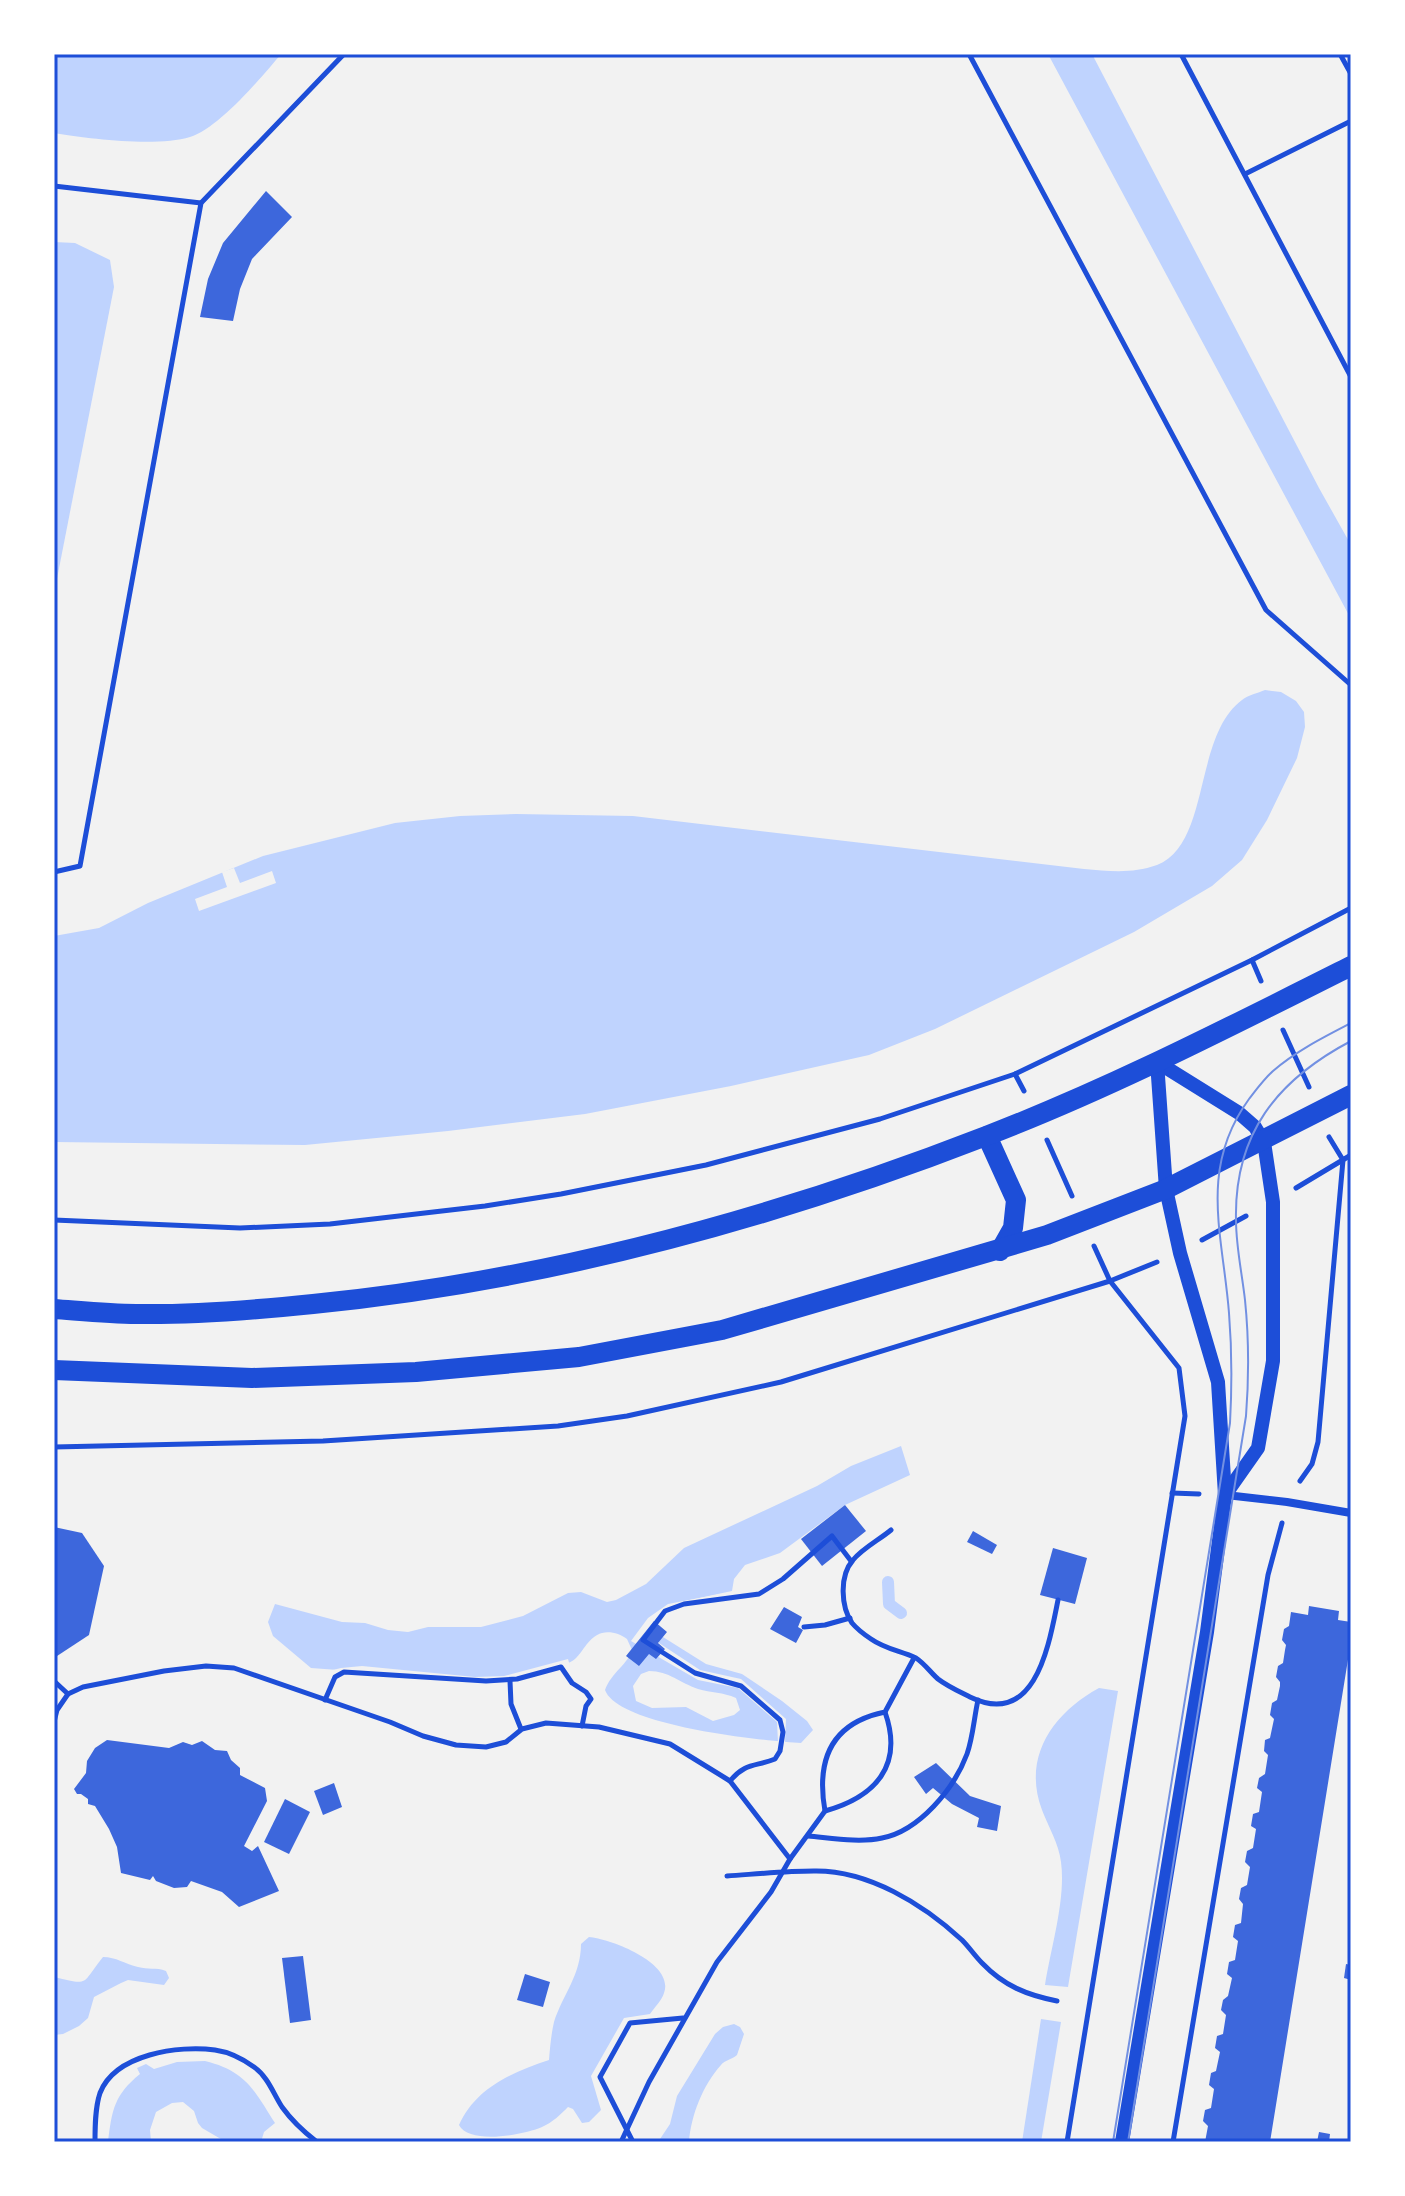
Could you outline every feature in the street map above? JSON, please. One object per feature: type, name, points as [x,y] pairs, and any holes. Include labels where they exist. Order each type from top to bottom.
[{"type":"main road","points":[[54,1309],[135,1314],[267,1308],[359,1299],[469,1284],[652,1245],[808,1199],[987,1136],[1157,1062],[1351,966]]},
{"type":"main road","points":[[54,1370],[252,1378],[416,1372],[579,1357],[750,1323],[1000,1251],[1166,1189],[1264,1142],[1351,1095]]},
{"type":"main road","points":[[987,1136],[1016,1200],[1013,1228],[1000,1251]]},
{"type":"street","points":[[1157,1062],[1239,1113],[1255,1127],[1264,1142],[1273,1202],[1273,1361],[1258,1448],[1225,1495]]},
{"type":"street","points":[[1122,2142],[1207,1632],[1225,1495],[1218,1382],[1180,1253],[1166,1189],[1157,1062]]},
{"type":"street","points":[[1225,1495],[1351,1513]]},
{"type":"path","points":[[54,872],[80,866],[201,203],[344,54]]},
{"type":"path","points":[[969,54],[1266,610],[1351,685]]},
{"type":"path","points":[[1181,54],[1351,377]]},
{"type":"path","points":[[1340,54],[1351,74]]},
{"type":"path","points":[[1245,174],[1351,121]]},
{"type":"path","points":[[54,186],[201,203]]},
{"type":"path","points":[[54,1220],[240,1228],[330,1224],[576,1192],[706,1165],[880,1119],[1015,1074],[1252,960],[1351,908]]},
{"type":"path","points":[[1173,2142],[1268,1575],[1287,1502],[1312,1464],[1318,1442],[1343,1160],[1332,1142],[1252,960]]},
{"type":"path","points":[[1343,1160],[1351,1155]]},
{"type":"path","points":[[1067,2142],[1185,1416]]},
{"type":"path","points":[[891,1530],[851,1561],[845,1574],[845,1609],[853,1625],[873,1641],[914,1658],[939,1679],[978,1700],[1004,1702],[1019,1698],[1028,1690],[1041,1665],[1058,1600]]},
{"type":"path","points":[[730,1781],[739,1770],[775,1759],[780,1751],[783,1732],[780,1720],[741,1686],[695,1673],[643,1640],[665,1611],[684,1604],[759,1594],[783,1579],[832,1536],[851,1561]]},
{"type":"path","points":[[804,1627],[850,1618]]},
{"type":"path","points":[[621,2142],[684,2018],[717,1962],[790,1859],[825,1811],[848,1804],[871,1790],[882,1777],[889,1760],[891,1740],[885,1712],[914,1658]]},
{"type":"path","points":[[54,1722],[57,1710],[68,1694],[83,1687],[206,1666],[234,1668],[456,1745],[486,1747],[506,1742],[521,1729],[546,1723],[599,1727],[670,1744],[730,1781],[790,1859]]},
{"type":"path","points":[[325,1700],[335,1677],[344,1672],[510,1681],[564,1668],[572,1683],[591,1699],[586,1706],[582,1726]]},
{"type":"path","points":[[54,1681],[68,1694]]},
{"type":"path","points":[[510,1681],[511,1704],[521,1729]]},
{"type":"path","points":[[807,1836],[880,1839],[895,1835],[917,1821],[942,1796],[961,1769],[978,1700]]},
{"type":"path","points":[[825,1811],[821,1774],[826,1756],[853,1722],[885,1712]]},
{"type":"path","points":[[727,1876],[816,1871],[871,1881],[899,1892],[962,1940],[982,1964],[1006,1985],[1030,1996],[1057,2001]]},
{"type":"path","points":[[633,2142],[600,2077],[630,2023],[684,2018]]},
{"type":"path","points":[[95,2142],[100,2091],[111,2077],[136,2058],[187,2050],[215,2050],[242,2059],[259,2070],[300,2129],[317,2142]]},
{"type":"water","points":[[54,54],[281,54],[239,101],[201,132],[176,140],[142,142],[54,133]]},
{"type":"water","points":[[1048,54],[1092,54],[1351,545],[1351,619]]},
{"type":"water","points":[[54,242],[75,243],[110,260],[114,287],[54,594]]},
{"type":"water","points":[[1265,690],[1281,692],[1296,701],[1304,712],[1305,727],[1297,758],[1267,820],[1242,860],[1212,886],[1134,932],[935,1029],[869,1055],[585,1114],[448,1131],[305,1145],[54,1142],[54,936],[99,928],[148,903],[263,856],[395,823],[516,814],[633,816],[1084,869],[1139,870],[1157,865],[1174,853],[1195,813],[1208,762],[1226,717],[1244,698]]},
{"type":"water","points":[[901,1446],[910,1475],[845,1505],[780,1553],[745,1565],[734,1579],[732,1591],[685,1601],[655,1615],[655,1632],[706,1664],[742,1674],[807,1721],[813,1730],[801,1743],[694,1729],[636,1713],[616,1703],[605,1690],[632,1650],[627,1639],[615,1633],[597,1635],[575,1659],[561,1666],[501,1682],[311,1668],[273,1636],[268,1622],[275,1604],[342,1622],[365,1623],[408,1632],[428,1627],[481,1627],[523,1616],[568,1593],[581,1592],[607,1602],[616,1600],[646,1584],[684,1548],[817,1486],[851,1466]],"holes":[[[656,1672],[698,1689],[736,1698],[740,1710],[713,1721],[686,1707],[652,1708],[636,1701],[633,1686],[641,1674]]]},
{"type":"water","points":[[1099,1688],[1118,1691],[1068,1987],[1045,1985],[1060,1907],[1062,1876],[1058,1849],[1037,1791],[1039,1755],[1055,1724],[1068,1710]]},
{"type":"water","points":[[589,1937],[612,1942],[639,1954],[660,1972],[665,1982],[663,1996],[650,2014],[624,2018],[591,2076],[601,2110],[589,2122],[582,2123],[573,2109],[568,2107],[553,2121],[523,2133],[485,2137],[465,2131],[459,2125],[475,2100],[485,2091],[509,2076],[549,2060],[554,2022],[575,1975],[581,1944]]},
{"type":"water","points":[[103,1957],[166,1971],[169,1978],[164,1985],[128,1980],[121,1983],[94,1997],[88,2018],[79,2026],[54,2035],[54,1977],[80,1982],[88,1978]]},
{"type":"water","points":[[1041,2019],[1061,2022],[1041,2142],[1022,2142]]},
{"type":"water","points":[[734,2024],[744,2034],[737,2055],[721,2065],[703,2091],[692,2121],[689,2142],[658,2142],[670,2124],[677,2096],[715,2034],[723,2027]]},
{"type":"water","points":[[205,2061],[240,2076],[261,2101],[275,2123],[264,2132],[261,2142],[226,2142],[202,2128],[194,2111],[183,2102],[172,2103],[156,2112],[150,2130],[151,2142],[108,2142],[116,2104],[140,2074],[137,2068],[146,2064],[154,2069],[177,2062]]},
{"type":"pier","points":[[234,868],[240,883],[272,871],[276,883],[199,911],[195,899],[227,887],[222,872]]},
{"type":"pier","points":[[736,1591],[734,1595],[721,1600],[673,1609],[658,1618],[656,1636],[659,1643],[700,1670],[741,1679],[786,1719],[785,1742],[778,1742],[777,1722],[738,1688],[698,1680],[631,1641],[648,1618],[668,1604]]},
{"type":"pier","points":[[568,1659],[570,1666],[502,1686],[475,1687],[331,1674],[333,1670],[362,1666],[475,1677],[504,1676]]},
{"type":"building","points":[[266,191],[292,217],[252,259],[240,289],[233,321],[200,317],[208,279],[223,243]]},
{"type":"building","points":[[845,1505],[866,1531],[822,1566],[801,1539]]},
{"type":"building","points":[[54,1527],[82,1533],[104,1566],[89,1635],[54,1658]]},
{"type":"building","points":[[973,1531],[997,1545],[992,1554],[967,1542]]},
{"type":"building","points":[[1053,1548],[1087,1558],[1075,1604],[1040,1595]]},
{"type":"building","points":[[1309,1606],[1339,1611],[1338,1620],[1351,1622],[1351,1641],[1270,2142],[1205,2142],[1208,2126],[1203,2121],[1205,2110],[1211,2108],[1214,2089],[1209,2085],[1220,2052],[1215,2048],[1217,2036],[1223,2034],[1226,2015],[1221,2010],[1232,1978],[1227,1974],[1229,1962],[1235,1960],[1238,1941],[1233,1937],[1235,1925],[1241,1923],[1243,1904],[1239,1899],[1241,1888],[1247,1885],[1250,1867],[1245,1862],[1247,1851],[1253,1848],[1256,1829],[1251,1826],[1253,1814],[1259,1812],[1262,1792],[1257,1788],[1259,1778],[1265,1774],[1268,1755],[1264,1751],[1265,1740],[1270,1738],[1274,1719],[1270,1715],[1272,1703],[1277,1700],[1280,1686],[1276,1677],[1278,1666],[1283,1663],[1286,1645],[1282,1640],[1284,1629],[1289,1626],[1291,1612],[1308,1615]]},
{"type":"building","points":[[784,1607],[802,1617],[798,1627],[803,1630],[796,1643],[770,1629]]},
{"type":"building","points":[[654,1621],[667,1632],[658,1643],[665,1649],[656,1659],[649,1654],[639,1666],[626,1656]]},
{"type":"building","points":[[107,1740],[169,1748],[183,1742],[192,1745],[202,1741],[215,1750],[227,1751],[240,1768],[240,1775],[265,1788],[267,1801],[244,1846],[252,1851],[258,1846],[279,1891],[239,1907],[222,1892],[191,1881],[187,1887],[174,1888],[156,1881],[153,1876],[150,1880],[121,1873],[117,1847],[109,1829],[95,1806],[88,1804],[88,1799],[74,1789],[86,1773],[87,1761],[95,1748]]},
{"type":"building","points":[[936,1763],[970,1796],[1001,1806],[997,1831],[977,1827],[979,1818],[952,1804],[933,1788],[926,1794],[914,1777]]},
{"type":"building","points":[[334,1783],[342,1807],[323,1815],[314,1791]]},
{"type":"building","points":[[285,1799],[310,1812],[289,1854],[264,1842]]},
{"type":"building","points":[[303,1956],[311,2020],[290,2023],[282,1958]]},
{"type":"building","points":[[1346,1964],[1351,1965],[1351,1980],[1344,1978]]},
{"type":"building","points":[[525,1974],[550,1982],[543,2007],[517,2000]]},
{"type":"building","points":[[1319,2132],[1330,2134],[1329,2142],[1317,2142]]},
{"type":"waterway","points":[[888,1582],[889,1604],[901,1613]]},
{"type":"tram line","points":[[1113,2142],[1230,1423],[1230,1327],[1218,1203],[1224,1151],[1233,1125],[1270,1074],[1301,1051],[1351,1023]]},
{"type":"tram line","points":[[1128,2142],[1246,1416],[1247,1329],[1237,1240],[1237,1189],[1252,1136],[1265,1113],[1302,1073],[1351,1041]]}]
